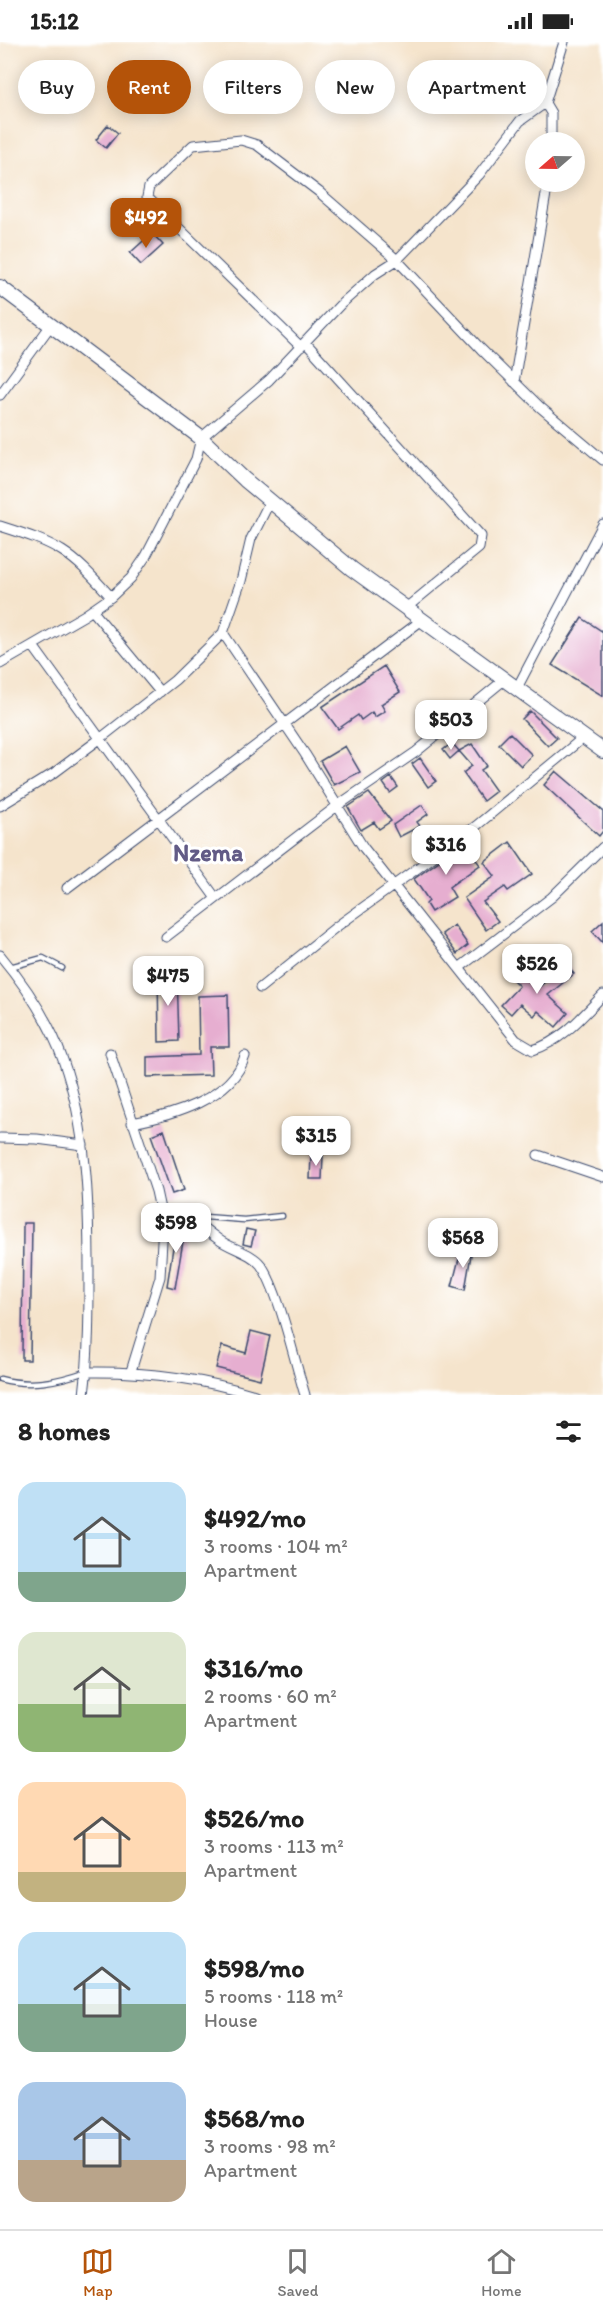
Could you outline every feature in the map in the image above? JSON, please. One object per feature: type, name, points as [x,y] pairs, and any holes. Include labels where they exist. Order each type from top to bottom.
[{"type":"street","points":[[547,97],[564,42]]},
{"type":"street","points":[[547,106],[551,113],[551,132]]},
{"type":"street","points":[[0,664],[92,610],[132,578],[196,459],[201,438],[269,380],[348,297],[397,260],[479,175],[520,121],[530,114]]},
{"type":"street","points":[[406,608],[479,548],[481,536],[303,344],[147,197],[149,188],[193,145],[241,140],[257,145],[319,192],[397,260],[514,382],[603,460]]},
{"type":"street","points":[[514,382],[546,192]]},
{"type":"street","points":[[0,287],[201,438],[270,501],[352,569],[603,751]]},
{"type":"street","points":[[0,395],[51,325]]},
{"type":"street","points":[[0,806],[54,773],[101,738],[160,692],[223,633],[241,580],[251,539],[270,501]]},
{"type":"street","points":[[517,688],[603,524]]},
{"type":"street","points":[[0,526],[55,544],[79,561],[111,597]]},
{"type":"street","points":[[92,610],[160,692]]},
{"type":"street","points":[[67,888],[422,620]]},
{"type":"street","points":[[223,633],[393,887],[516,1040],[533,1050],[562,1036],[603,995]]},
{"type":"street","points":[[33,646],[215,897]]},
{"type":"street","points":[[165,937],[337,806],[416,752],[504,680]]},
{"type":"street","points":[[260,988],[476,826],[584,737]]},
{"type":"street","points":[[459,968],[552,897],[603,848]]},
{"type":"street","points":[[0,955],[31,996],[63,1058],[75,1100],[83,1145],[89,1211],[87,1372],[84,1395]]},
{"type":"street","points":[[110,1053],[162,1214],[160,1277],[131,1371]]},
{"type":"street","points":[[132,1124],[180,1113],[202,1101],[240,1072],[244,1056]]},
{"type":"street","points":[[0,1138],[37,1139],[83,1145]]},
{"type":"street","points":[[538,1155],[603,1177]]},
{"type":"street","points":[[162,1214],[190,1216],[216,1238],[261,1264],[275,1295],[305,1395]]},
{"type":"street","points":[[87,1372],[131,1371],[232,1388],[255,1395]]},
{"type":"lane","points":[[10,967],[42,958],[63,968]]},
{"type":"lane","points":[[190,1216],[244,1220],[282,1216]]},
{"type":"lane","points":[[0,1379],[16,1383],[48,1383],[87,1372]]},
{"type":"building","points":[[108,125],[118,133],[106,148],[96,140]]},
{"type":"building","points":[[152,233],[163,245],[141,265],[130,253]]},
{"type":"building","points":[[582,618],[603,632],[603,696],[552,665]]},
{"type":"building","points":[[384,666],[400,692],[381,704],[385,711],[375,717],[372,712],[361,720],[358,715],[338,729],[322,707]]},
{"type":"building","points":[[530,711],[557,738],[548,746],[522,719]]},
{"type":"building","points":[[510,733],[532,755],[521,766],[499,744]]},
{"type":"building","points":[[452,743],[459,751],[450,759],[443,750]]},
{"type":"building","points":[[472,744],[487,766],[481,770],[496,791],[483,801],[463,773],[472,766],[459,751]]},
{"type":"building","points":[[345,746],[360,772],[334,785],[320,761]]},
{"type":"building","points":[[420,758],[436,781],[428,787],[412,764]]},
{"type":"building","points":[[556,771],[603,811],[603,831],[599,836],[544,785]]},
{"type":"building","points":[[391,777],[398,787],[390,793],[383,783]]},
{"type":"building","points":[[369,793],[391,821],[379,829],[374,822],[361,830],[348,807]]},
{"type":"building","points":[[422,805],[428,814],[417,822],[420,826],[399,837],[393,825]]},
{"type":"building","points":[[510,842],[532,874],[508,891],[505,887],[483,902],[498,921],[486,930],[464,898],[495,876],[484,862]]},
{"type":"building","points":[[464,843],[480,865],[449,887],[455,897],[431,912],[426,904],[429,901],[414,879]]},
{"type":"building","points":[[603,921],[603,943],[592,931]]},
{"type":"building","points":[[454,925],[468,945],[457,954],[442,934]]},
{"type":"building","points":[[513,964],[539,987],[566,964],[574,974],[548,995],[568,1013],[556,1027],[538,1011],[534,1016],[520,1004],[511,1014],[501,1005],[519,986],[505,972]]},
{"type":"building","points":[[177,972],[179,1041],[159,1042],[158,973]]},
{"type":"building","points":[[228,995],[229,1047],[210,1047],[211,1075],[147,1077],[147,1057],[199,1055],[198,996]]},
{"type":"building","points":[[164,1130],[184,1190],[172,1194],[151,1135]]},
{"type":"building","points":[[311,1155],[323,1156],[322,1179],[310,1179]]},
{"type":"building","points":[[177,1222],[186,1224],[175,1288],[167,1286]]},
{"type":"building","points":[[23,1223],[32,1223],[30,1360],[22,1360]]},
{"type":"building","points":[[246,1229],[255,1231],[251,1246],[243,1244]]},
{"type":"building","points":[[462,1247],[472,1249],[465,1290],[452,1286]]},
{"type":"building","points":[[251,1331],[270,1336],[260,1379],[216,1368],[222,1346],[246,1353]]},
{"type":"district","name":"Nzema","points":[[208,853]]}]
